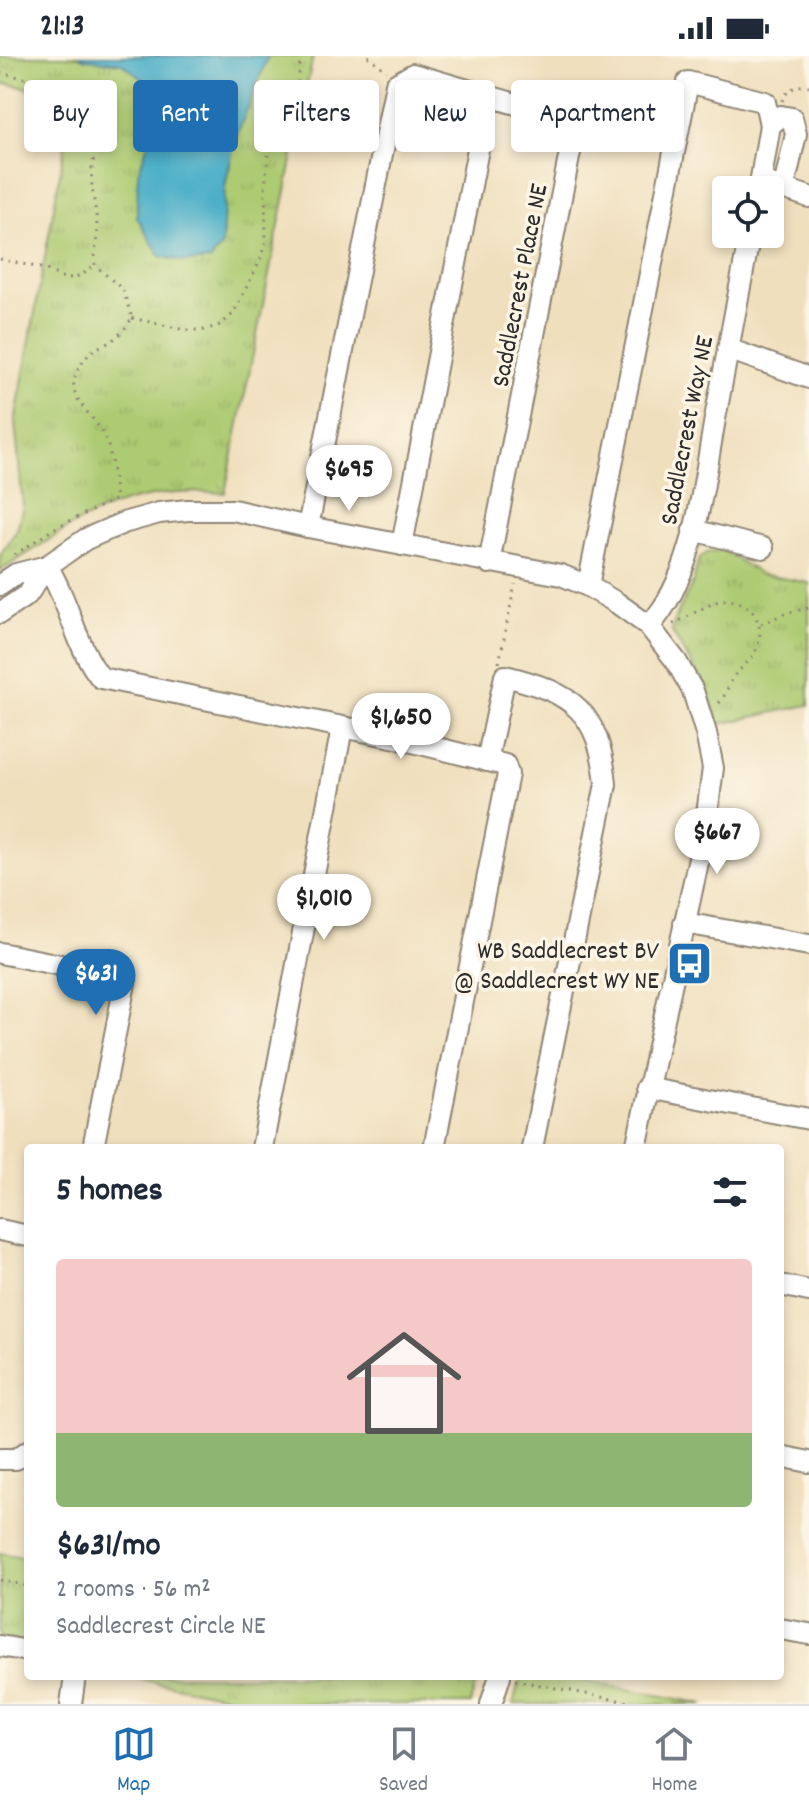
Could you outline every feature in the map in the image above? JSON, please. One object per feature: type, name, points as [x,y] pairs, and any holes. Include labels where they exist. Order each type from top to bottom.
[{"type":"street","name":"Saddlecrest Place NE","points":[[403,80],[413,74],[433,80]]},
{"type":"street","points":[[588,586],[688,82],[765,102],[776,120],[762,176]]},
{"type":"street","points":[[308,527],[395,89]]},
{"type":"street","name":"Saddlecrest Place NE","points":[[489,563],[574,132],[564,118],[495,99]]},
{"type":"street","points":[[776,120],[792,118],[796,134],[784,187],[809,197]]},
{"type":"street","points":[[402,545],[477,152]]},
{"type":"street","name":"Saddlecrest Way NE","points":[[649,626],[675,591],[693,530],[747,248]]},
{"type":"street","points":[[728,349],[809,378]]},
{"type":"street","points":[[0,585],[16,574],[47,566],[86,539],[123,523],[159,513],[233,510],[517,569],[561,575],[588,586],[649,626],[676,661],[693,691],[713,768],[705,830],[637,1144]]},
{"type":"street","points":[[693,530],[763,548]]},
{"type":"street","points":[[0,613],[27,595],[47,566]]},
{"type":"street","points":[[47,566],[60,587],[92,667],[101,678],[397,738],[505,765],[508,774],[435,1144]]},
{"type":"street","points":[[487,761],[505,676],[539,684],[576,705],[591,722],[602,751],[606,784],[533,1144]]},
{"type":"street","points":[[263,1144],[342,728]]},
{"type":"street","points":[[684,923],[809,945]]},
{"type":"street","points":[[0,953],[126,978],[94,1144]]},
{"type":"street","points":[[647,1088],[809,1119]]},
{"type":"street","points":[[0,1230],[24,1235]]},
{"type":"street","points":[[784,1286],[809,1291]]},
{"type":"street","points":[[0,1459],[16,1459],[24,1454]]},
{"type":"street","points":[[784,1457],[809,1462]]},
{"type":"street","points":[[784,1630],[809,1634]]},
{"type":"street","points":[[0,1646],[24,1650]]},
{"type":"street","points":[[71,1704],[74,1680]]},
{"type":"street","points":[[491,1704],[502,1680]]},
{"type":"path","points":[[132,318],[185,330],[204,330],[220,325],[233,314],[260,261],[266,240],[268,156],[298,82],[301,56]]},
{"type":"path","points":[[368,56],[383,66],[395,83]]},
{"type":"path","points":[[0,73],[29,79],[95,114],[101,122],[102,132],[92,165],[91,186],[97,233],[95,265],[123,290],[132,318]]},
{"type":"path","points":[[776,120],[785,94],[793,88],[809,86]]},
{"type":"path","points":[[0,259],[72,278],[95,265]]},
{"type":"path","points":[[7,560],[55,528],[116,499],[105,439],[79,405],[73,387],[76,374],[92,350],[123,332],[132,318]]},
{"type":"path","points":[[505,676],[498,661],[517,569]]},
{"type":"path","points":[[673,624],[699,613],[712,603],[725,600],[752,610],[761,624],[761,639],[754,654],[733,678],[727,695],[719,703]]},
{"type":"path","points":[[761,624],[786,613],[809,608]]},
{"type":"path","points":[[0,1580],[24,1585]]},
{"type":"path","points":[[518,1680],[637,1704]]},
{"type":"green space","points":[[0,56],[313,56],[308,80],[254,80],[254,152],[294,152],[225,493],[189,492],[130,501],[80,521],[0,571],[0,555],[17,530],[23,506],[15,422],[64,152],[117,152],[117,80],[24,80],[24,87],[0,83]]},
{"type":"green space","points":[[722,550],[760,574],[809,583],[809,705],[719,724],[708,691],[672,632],[675,618],[692,585],[699,559],[707,553]]},
{"type":"green space","points":[[0,1553],[24,1557],[24,1642],[0,1638]]},
{"type":"green space","points":[[144,1680],[477,1680],[470,1704],[265,1704]]},
{"type":"green space","points":[[520,1680],[581,1680],[704,1704],[513,1704]]},
{"type":"water","points":[[79,56],[268,56],[259,80],[254,80],[254,92],[238,133],[238,80],[144,80],[122,63]]},
{"type":"water","points":[[145,152],[232,152],[225,187],[222,245],[211,260],[186,262],[160,256],[137,217],[138,173]]},
{"type":"place","name":"WB Saddlecrest BV @ Saddlecrest WY NE","points":[[690,964]]}]
